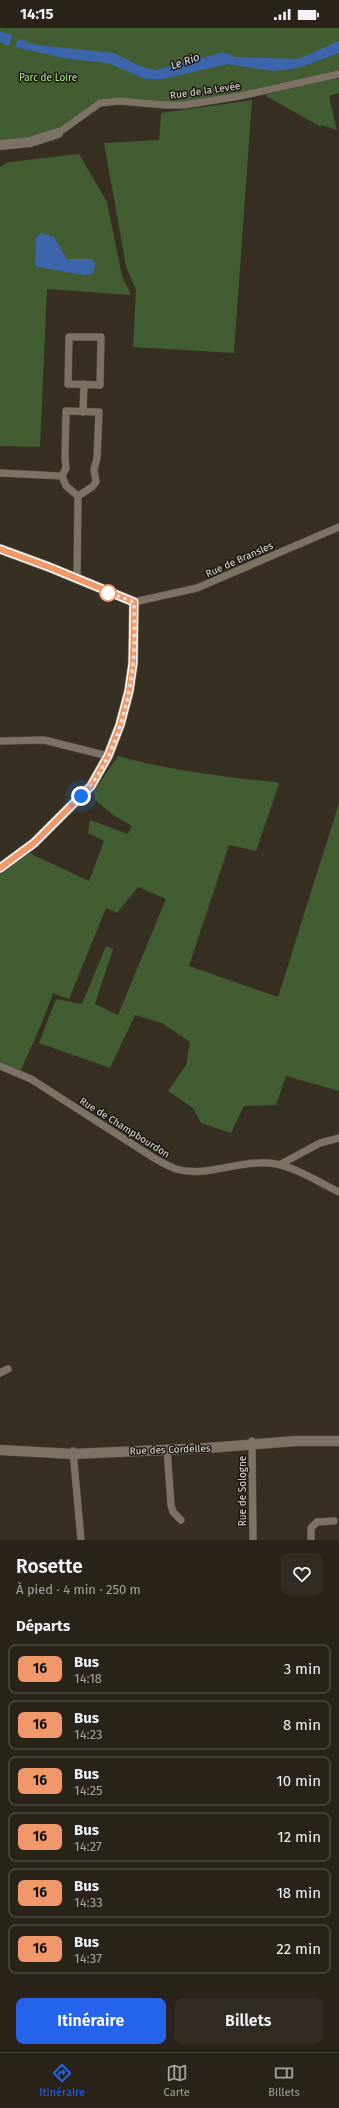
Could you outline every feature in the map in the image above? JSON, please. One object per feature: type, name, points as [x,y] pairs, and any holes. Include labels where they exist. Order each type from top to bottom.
[{"type":"street","name":"Rue de la Levée","points":[[58,133],[100,103],[119,101],[184,105],[240,96],[339,74]]},
{"type":"street","points":[[0,145],[30,142],[58,133]]},
{"type":"street","points":[[69,337],[101,337],[100,385],[84,384],[68,384],[69,337]]},
{"type":"street","points":[[83,412],[84,384]]},
{"type":"street","points":[[66,412],[99,412],[97,458],[94,470],[96,482],[92,487],[78,496],[66,486],[62,476],[66,464],[66,412]]},
{"type":"street","points":[[0,473],[62,476]]},
{"type":"street","points":[[77,579],[78,496]]},
{"type":"street","name":"Rue de Bransles","points":[[134,602],[197,588],[230,576],[286,548],[339,526]]},
{"type":"street","points":[[0,549],[77,579],[118,597],[134,602],[133,663],[129,691],[120,725],[108,756],[91,786],[34,843],[0,868]]},
{"type":"street","points":[[0,741],[11,742],[44,740],[108,756]]},
{"type":"street","name":"Rue de Champbourdon","points":[[0,1066],[31,1079],[154,1158],[175,1168],[199,1171],[255,1162],[281,1164],[339,1192]]},
{"type":"street","points":[[281,1164],[320,1143],[339,1138]]},
{"type":"street","points":[[0,1373],[8,1369]]},
{"type":"street","name":"Rue des Cordelles","points":[[0,1450],[73,1452],[167,1449],[296,1440],[339,1441]]},
{"type":"street","name":"Rue de Sologne","points":[[252,1444],[253,1540]]},
{"type":"street","points":[[167,1449],[171,1505],[173,1512],[181,1520]]},
{"type":"street","points":[[73,1452],[81,1540]]},
{"type":"street","points":[[311,1540],[311,1528],[317,1522],[334,1521]]},
{"type":"green space","name":"Parc de Loire","points":[[0,28],[339,28],[339,71],[198,101],[166,104],[125,99],[90,106],[55,131],[31,137],[0,140]]},
{"type":"green space","points":[[332,78],[339,79],[339,93],[329,96],[337,130],[321,125],[321,127],[266,96],[268,93]]},
{"type":"green space","points":[[252,100],[234,353],[133,347],[136,290],[126,266],[104,143],[159,140],[161,113]]},
{"type":"green space","points":[[79,154],[107,202],[122,276],[131,295],[47,289],[40,447],[0,446],[0,167],[9,162]]},
{"type":"green space","points":[[118,756],[176,769],[276,782],[279,784],[256,851],[229,845],[189,966],[278,997],[339,803],[339,1091],[286,1076],[276,1105],[244,1106],[231,1133],[201,1123],[193,1108],[168,1091],[186,1065],[190,1042],[162,1023],[135,1015],[110,1068],[39,1043],[56,999],[82,1004],[106,946],[113,949],[95,1004],[118,1015],[166,899],[138,887],[117,913],[106,908],[69,999],[53,993],[21,1070],[0,1063],[0,873],[25,851],[89,881],[104,841],[88,833],[90,820],[128,834],[132,826],[112,814],[95,800],[94,791]]},
{"type":"water","points":[[0,31],[12,35],[9,46],[0,42]]},
{"type":"water","points":[[18,39],[37,45],[114,53],[142,67],[156,70],[224,52],[235,57],[298,59],[339,41],[339,53],[298,68],[272,71],[228,64],[163,79],[145,79],[108,63],[68,59],[15,47]]},
{"type":"water","points":[[41,233],[54,237],[67,259],[91,259],[96,264],[92,274],[84,275],[37,267],[35,264],[36,238]]},
{"type":"bus line","name":"16","points":[[0,549],[49,567],[118,597],[134,602],[133,663],[129,691],[120,725],[108,756],[91,786],[34,843],[15,859],[0,868]]},
{"type":"route","points":[[81,796],[91,786],[111,750],[120,725],[129,691],[133,663],[134,602],[105,591],[108,593]]},
{"type":"water label","name":"Le Rio","points":[[185,61]]}]
